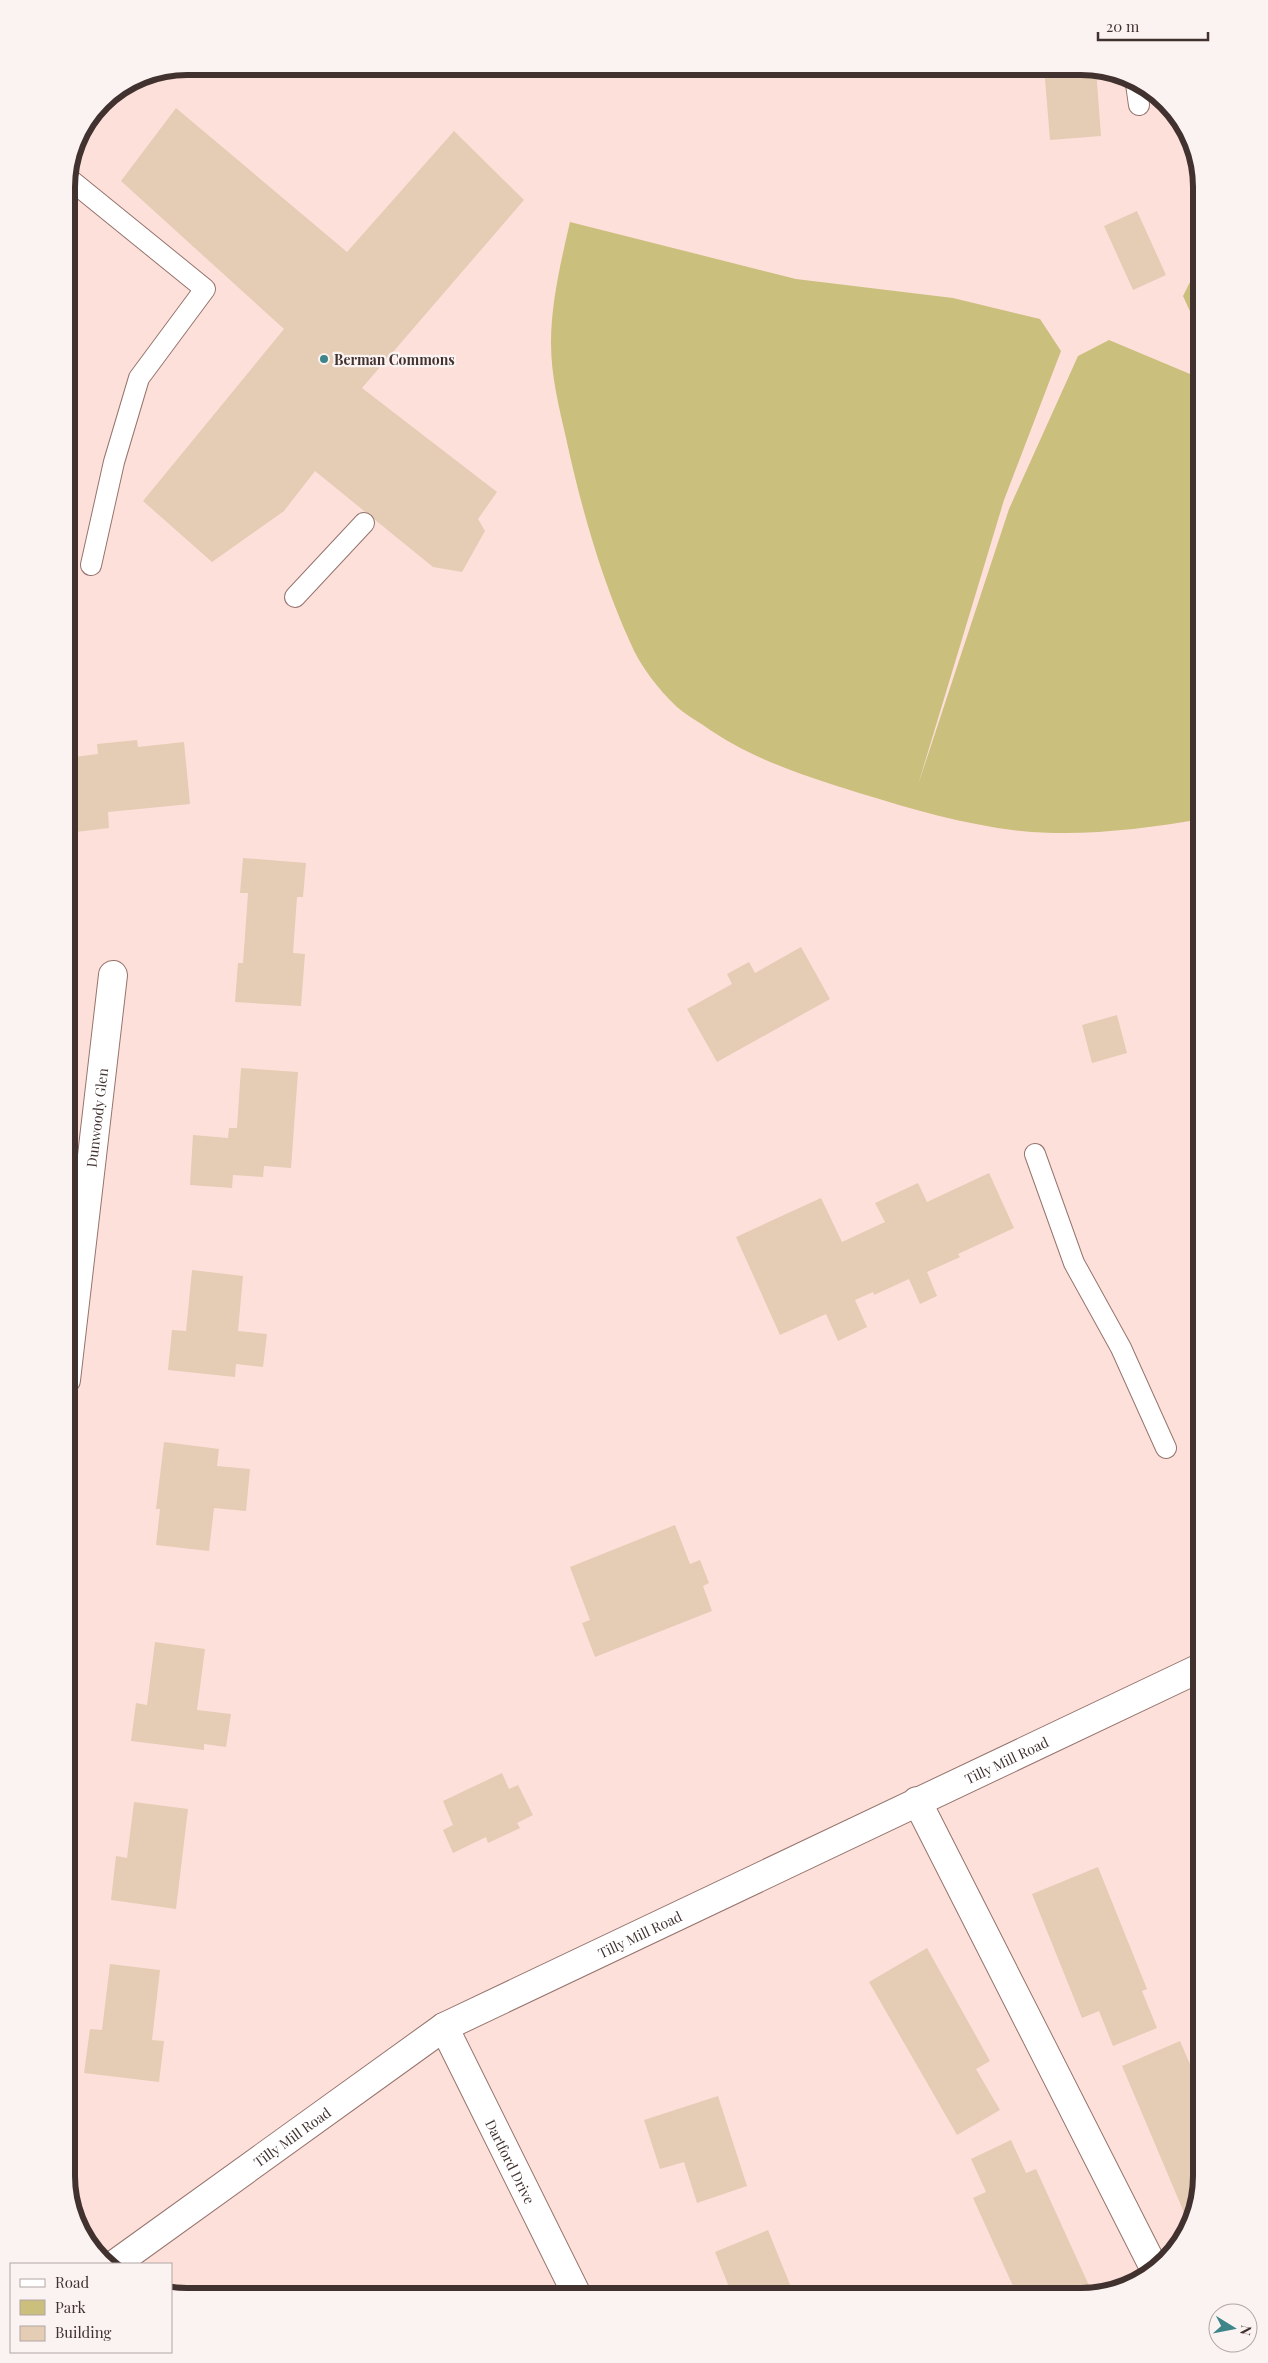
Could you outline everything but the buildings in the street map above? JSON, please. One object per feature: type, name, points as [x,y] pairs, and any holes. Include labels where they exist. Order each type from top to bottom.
[{"type":"street","name":"Dunwoody Glen","points":[[75,1302],[113,975]]},
{"type":"street","name":"Tilly Mill Road","points":[[126,2261],[444,2027],[1193,1671]]},
{"type":"street","points":[[917,1801],[1151,2263]]},
{"type":"street","name":"Dartford Drive","points":[[444,2027],[574,2288]]},
{"type":"lane","points":[[1137,90],[1138,105]]},
{"type":"lane","points":[[75,184],[205,290],[139,378],[114,462],[90,566]]},
{"type":"lane","points":[[295,597],[364,523]]},
{"type":"lane","points":[[1035,1154],[1074,1263],[1121,1348],[1166,1448]]},
{"type":"green space","points":[[570,222],[796,279],[953,298],[1040,319],[1061,351],[1004,500],[918,785],[1009,509],[1078,356],[1109,340],[1193,375],[1193,820],[1134,829],[1066,833],[1021,831],[959,821],[859,793],[778,765],[740,748],[677,707],[656,685],[634,651],[610,593],[585,516],[561,415],[552,367],[551,328],[563,252]]},
{"type":"green space","points":[[1193,276],[1193,318],[1183,296]]},
{"type":"place","name":"Berman Commons","points":[[324,359]]}]
